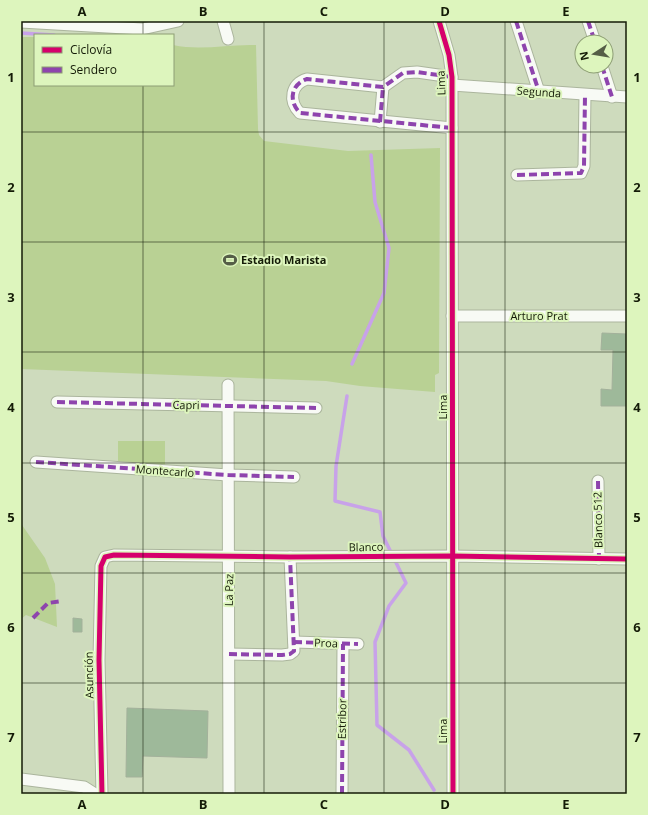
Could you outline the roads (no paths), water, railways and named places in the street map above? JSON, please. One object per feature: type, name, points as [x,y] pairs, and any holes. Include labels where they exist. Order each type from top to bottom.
[{"type":"street","points":[[21,22],[142,29],[178,21]]},
{"type":"street","points":[[223,21],[228,39]]},
{"type":"street","name":"Lima","points":[[439,21],[449,55],[452,81],[453,794]]},
{"type":"street","points":[[516,21],[540,92]]},
{"type":"street","points":[[588,21],[592,34]]},
{"type":"street","name":"Segunda","points":[[383,87],[403,73],[417,72],[452,81],[540,92],[627,98]]},
{"type":"street","points":[[605,74],[612,96]]},
{"type":"street","points":[[380,122],[383,87],[307,79],[300,81],[295,86],[292,102],[300,113],[380,122],[452,128]]},
{"type":"street","points":[[517,175],[581,173],[584,166],[586,95]]},
{"type":"street","name":"Arturo Prat","points":[[452,316],[627,316]]},
{"type":"street","name":"La Paz","points":[[228,385],[229,794]]},
{"type":"street","name":"Capri","points":[[57,402],[316,408]]},
{"type":"street","name":"Montecarlo","points":[[36,462],[228,476],[294,477]]},
{"type":"street","name":"Blanco 512","points":[[598,481],[599,559]]},
{"type":"street","name":"Blanco","points":[[105,557],[114,555],[290,557],[452,556],[627,559]]},
{"type":"street","name":"Asunción","points":[[102,794],[99,660],[101,566],[105,557]]},
{"type":"street","points":[[229,654],[290,654],[294,651],[290,557]]},
{"type":"street","name":"Proa","points":[[294,642],[358,644]]},
{"type":"street","name":"Estribor","points":[[342,794],[343,644]]},
{"type":"street","points":[[21,779],[84,787],[96,794]]},
{"type":"waterway","points":[[21,33],[38,34]]},
{"type":"waterway","points":[[352,364],[384,293],[389,248],[375,202],[371,155]]},
{"type":"waterway","points":[[347,396],[336,466],[335,501],[380,512],[383,536],[406,583],[389,606],[375,642],[377,725],[409,750],[434,790]]},
{"type":"place","name":"Estadio Marista","points":[[230,260]]}]
